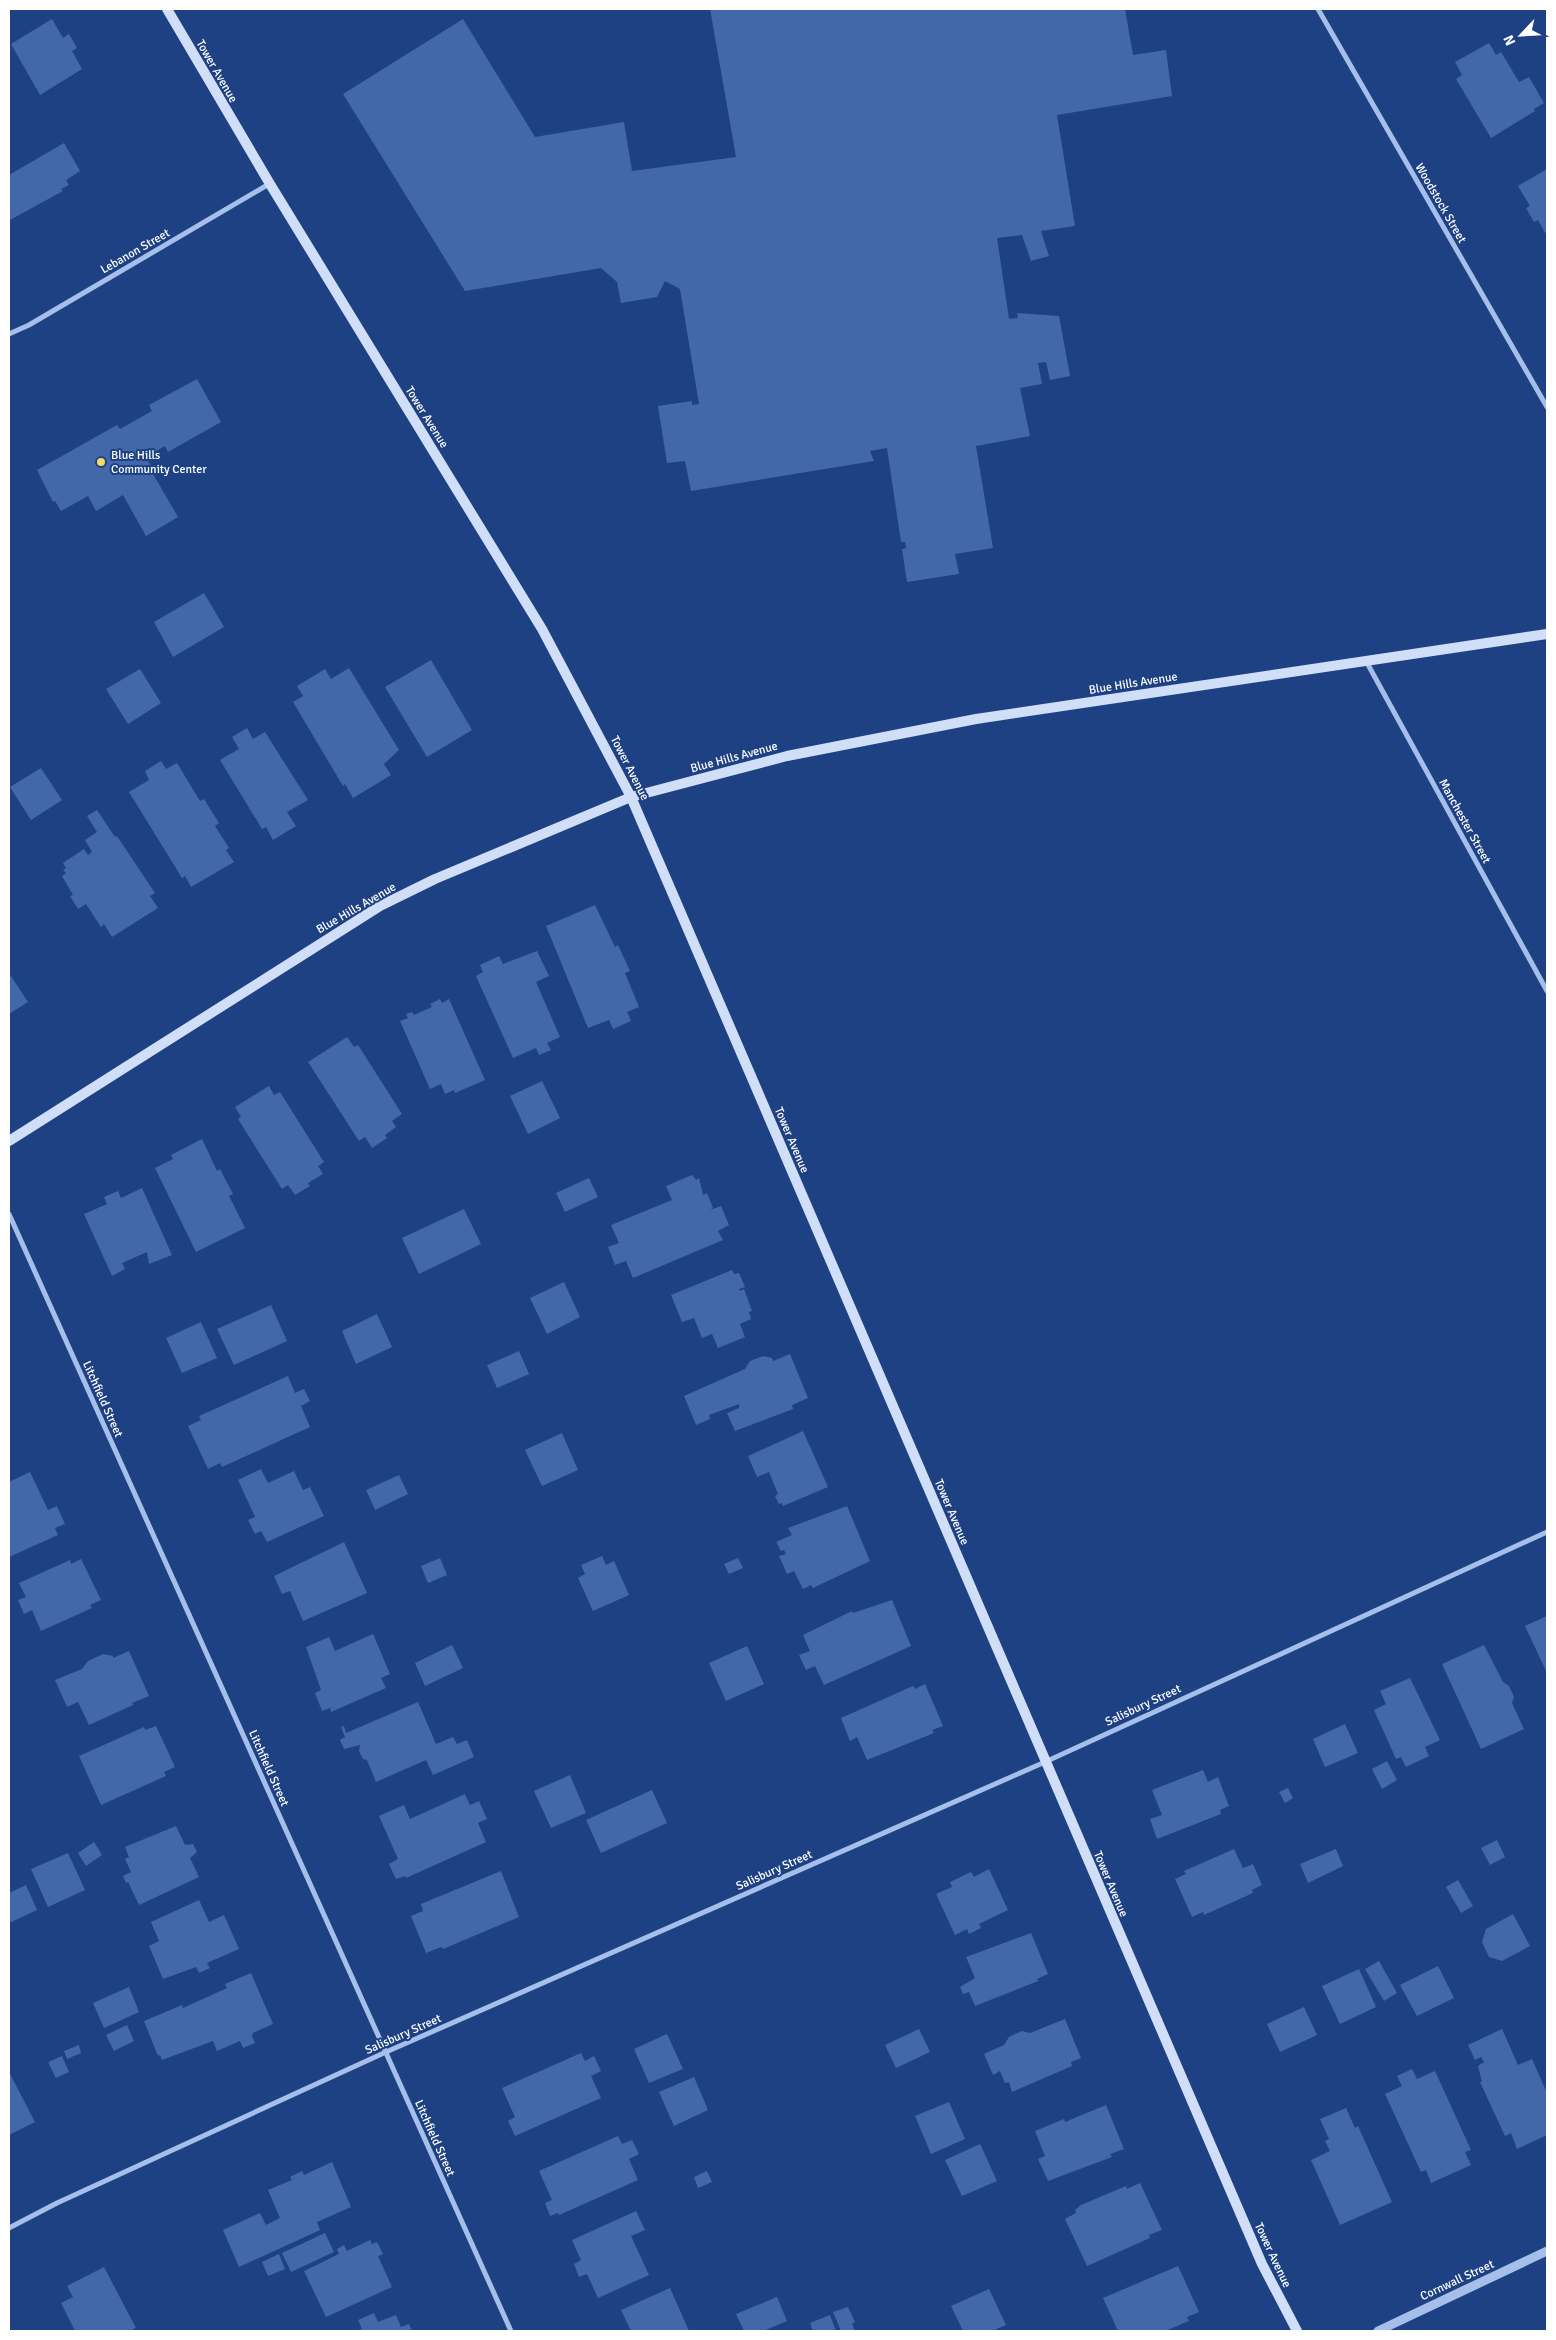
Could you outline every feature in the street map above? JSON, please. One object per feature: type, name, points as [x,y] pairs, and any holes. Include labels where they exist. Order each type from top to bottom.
[{"type":"main road","name":"Tower Avenue","points":[[167,9],[270,184],[542,629],[631,797],[1044,1762],[1262,2264],[1297,2331]]},
{"type":"main road","name":"Blue Hills Avenue","points":[[9,1140],[380,906],[435,879],[631,797],[787,756],[976,719],[1547,634]]},
{"type":"street","name":"Woodstock Street","points":[[1318,9],[1547,407]]},
{"type":"street","name":"Lebanon Street","points":[[9,334],[29,325],[270,184]]},
{"type":"street","name":"Manchester Street","points":[[1365,661],[1547,991]]},
{"type":"street","name":"Litchfield Street","points":[[9,1214],[511,2331]]},
{"type":"street","name":"Salisbury Street","points":[[9,2228],[57,2203],[386,2052],[1044,1762],[1547,1532]]},
{"type":"street","name":"Cornwall Street","points":[[1378,2331],[1547,2251]]},
{"type":"building","points":[[710,9],[1125,9],[1133,55],[1166,50],[1172,96],[1057,115],[1075,226],[1041,231],[1049,256],[1031,261],[1022,235],[997,238],[1009,319],[1018,318],[1017,313],[1059,316],[1070,376],[1050,380],[1046,362],[1038,363],[1042,384],[1020,388],[1030,436],[976,446],[993,548],[955,554],[959,574],[907,582],[902,549],[906,548],[905,542],[901,542],[887,448],[870,451],[874,461],[691,491],[685,461],[667,463],[658,406],[692,401],[692,405],[699,404],[680,289],[665,281],[657,297],[621,303],[617,282],[601,268],[465,291],[343,94],[463,19],[535,137],[624,122],[632,171],[736,157]]},
{"type":"building","points":[[52,19],[63,38],[69,34],[77,48],[72,51],[82,69],[40,95],[11,44]]},
{"type":"building","points":[[1489,43],[1496,55],[1501,52],[1519,82],[1529,77],[1544,103],[1534,109],[1535,111],[1491,138],[1456,79],[1462,75],[1455,62]]},
{"type":"building","points":[[64,143],[80,171],[66,180],[69,185],[61,189],[63,191],[10,220],[9,175]]},
{"type":"building","points":[[1547,169],[1547,236],[1538,220],[1534,222],[1526,208],[1530,206],[1518,186]]},
{"type":"building","name":"Blue Hills Community Center","points":[[197,379],[221,422],[168,452],[165,446],[146,457],[151,466],[149,467],[178,517],[146,536],[123,495],[96,511],[88,496],[61,511],[55,501],[53,502],[37,470],[117,425],[120,429],[152,411],[149,405]]},
{"type":"building","points":[[204,593],[224,627],[173,657],[154,622]]},
{"type":"building","points":[[431,660],[472,730],[427,757],[385,687]]},
{"type":"building","points":[[349,668],[399,750],[384,764],[391,775],[353,798],[345,784],[343,786],[293,702],[303,696],[297,686],[325,669],[331,679]]},
{"type":"building","points":[[140,669],[161,703],[128,724],[106,689]]},
{"type":"building","points":[[247,728],[253,739],[265,732],[308,800],[287,812],[296,826],[273,840],[266,827],[262,829],[220,760],[239,749],[232,737]]},
{"type":"building","points":[[161,761],[166,769],[177,763],[200,801],[204,799],[219,823],[215,826],[229,848],[226,850],[234,862],[191,887],[185,876],[182,878],[129,792],[149,780],[145,771]]},
{"type":"building","points":[[41,768],[62,800],[31,820],[10,787]]},
{"type":"building","points":[[97,810],[115,837],[117,836],[155,893],[150,896],[158,908],[112,937],[104,924],[101,927],[86,904],[78,909],[70,896],[73,895],[62,876],[66,873],[63,870],[66,868],[63,863],[84,849],[88,855],[92,852],[85,840],[97,832],[87,816]]},
{"type":"building","points":[[595,905],[615,947],[618,945],[630,971],[625,973],[639,1007],[627,1012],[631,1021],[613,1029],[609,1020],[588,1028],[546,926]]},
{"type":"building","points":[[537,951],[549,976],[536,982],[560,1037],[547,1043],[551,1050],[539,1055],[536,1048],[513,1058],[476,976],[483,972],[480,965],[499,956],[503,964]]},
{"type":"building","points":[[9,973],[28,1002],[9,1014]]},
{"type":"building","points":[[440,999],[442,1003],[449,999],[485,1080],[455,1093],[454,1090],[445,1094],[441,1084],[430,1089],[400,1021],[408,1018],[406,1014],[412,1012],[414,1015],[432,1007],[430,1004]]},
{"type":"building","points":[[347,1037],[354,1047],[358,1045],[402,1114],[392,1121],[396,1127],[385,1135],[387,1138],[372,1148],[365,1137],[359,1141],[308,1062]]},
{"type":"building","points":[[542,1081],[560,1118],[528,1134],[510,1096]]},
{"type":"building","points":[[269,1086],[274,1095],[280,1092],[324,1162],[318,1166],[323,1174],[308,1183],[310,1186],[295,1195],[288,1185],[282,1189],[238,1119],[241,1117],[235,1107]]},
{"type":"building","points":[[202,1139],[217,1171],[220,1169],[233,1194],[229,1196],[245,1228],[196,1252],[155,1168],[173,1159],[171,1155]]},
{"type":"building","points":[[692,1175],[696,1180],[699,1178],[703,1195],[707,1193],[713,1208],[710,1210],[721,1206],[729,1225],[718,1231],[723,1240],[633,1278],[626,1261],[615,1265],[608,1247],[619,1243],[611,1225],[672,1200],[666,1186]]},
{"type":"building","points":[[589,1178],[598,1197],[565,1212],[556,1193]]},
{"type":"building","points":[[142,1188],[172,1255],[149,1264],[147,1252],[122,1263],[125,1269],[112,1276],[84,1214],[107,1204],[104,1197],[118,1191],[121,1198]]},
{"type":"building","points":[[464,1209],[481,1244],[419,1274],[402,1238]]},
{"type":"building","points":[[732,1270],[734,1274],[739,1273],[745,1287],[739,1289],[740,1291],[744,1289],[752,1311],[749,1312],[751,1319],[740,1324],[745,1337],[718,1348],[712,1334],[702,1338],[694,1318],[682,1322],[671,1295]]},
{"type":"building","points":[[564,1282],[580,1317],[547,1334],[530,1298]]},
{"type":"building","points":[[271,1305],[287,1341],[234,1365],[217,1329]]},
{"type":"building","points":[[377,1314],[392,1347],[356,1364],[342,1331]]},
{"type":"building","points":[[201,1322],[217,1358],[182,1373],[166,1338]]},
{"type":"building","points":[[519,1351],[529,1374],[497,1388],[487,1365]]},
{"type":"building","points":[[790,1354],[808,1398],[792,1405],[793,1409],[735,1431],[727,1413],[739,1408],[739,1404],[709,1415],[710,1419],[696,1425],[684,1396],[745,1369],[750,1361],[763,1356],[772,1358],[773,1361]]},
{"type":"building","points":[[288,1376],[295,1393],[304,1389],[310,1401],[301,1406],[310,1427],[222,1467],[220,1463],[208,1469],[188,1426],[201,1420],[199,1416]]},
{"type":"building","points":[[803,1431],[828,1487],[783,1506],[782,1503],[779,1504],[775,1496],[778,1494],[769,1472],[757,1477],[748,1456]]},
{"type":"building","points":[[562,1433],[578,1470],[542,1486],[525,1450]]},
{"type":"building","points":[[261,1469],[268,1483],[294,1471],[303,1490],[310,1487],[324,1516],[267,1542],[261,1531],[255,1534],[248,1520],[255,1517],[238,1480]]},
{"type":"building","points":[[30,1472],[48,1510],[57,1506],[65,1524],[55,1528],[58,1535],[9,1557],[9,1482]]},
{"type":"building","points":[[399,1475],[408,1494],[375,1510],[366,1490]]},
{"type":"building","points":[[847,1506],[870,1561],[813,1588],[811,1585],[803,1589],[794,1571],[787,1574],[779,1556],[786,1554],[784,1550],[781,1551],[776,1542],[792,1535],[788,1528]]},
{"type":"building","points":[[344,1542],[367,1593],[303,1621],[290,1591],[282,1594],[274,1576]]},
{"type":"building","points":[[602,1556],[606,1565],[614,1561],[629,1595],[593,1611],[578,1578],[585,1574],[581,1565]]},
{"type":"building","points":[[440,1558],[447,1575],[428,1583],[421,1566]]},
{"type":"building","points":[[738,1558],[743,1568],[729,1574],[724,1564]]},
{"type":"building","points":[[81,1559],[101,1600],[90,1605],[92,1608],[41,1631],[32,1610],[24,1614],[18,1600],[26,1597],[19,1583],[70,1560],[71,1564]]},
{"type":"building","points":[[892,1600],[911,1646],[824,1685],[815,1666],[806,1670],[799,1655],[810,1651],[803,1635],[852,1611],[853,1613]]},
{"type":"building","points":[[1547,1616],[1547,1673],[1525,1626]]},
{"type":"building","points":[[373,1634],[390,1674],[381,1678],[386,1688],[331,1712],[330,1708],[322,1711],[315,1693],[321,1690],[306,1647],[329,1637],[335,1651]]},
{"type":"building","points":[[452,1645],[463,1668],[425,1686],[415,1663]]},
{"type":"building","points":[[1484,1645],[1503,1682],[1509,1686],[1514,1697],[1512,1703],[1524,1729],[1481,1749],[1442,1664]]},
{"type":"building","points":[[747,1646],[764,1684],[726,1701],[709,1663]]},
{"type":"building","points":[[129,1651],[149,1696],[89,1725],[78,1702],[67,1707],[55,1680],[82,1669],[88,1661],[103,1654],[113,1656],[113,1658]]},
{"type":"building","points":[[1410,1678],[1440,1740],[1425,1747],[1429,1756],[1406,1767],[1401,1757],[1396,1759],[1374,1710],[1386,1704],[1380,1691]]},
{"type":"building","points":[[925,1684],[943,1726],[932,1730],[934,1733],[867,1760],[857,1737],[850,1741],[841,1718],[913,1686],[915,1689]]},
{"type":"building","points":[[418,1702],[436,1744],[453,1737],[457,1744],[467,1740],[474,1757],[433,1775],[426,1760],[376,1782],[367,1760],[363,1759],[359,1751],[360,1745],[344,1749],[340,1740],[345,1737],[341,1727],[344,1726],[346,1733]]},
{"type":"building","points":[[1345,1724],[1358,1753],[1325,1767],[1313,1739]]},
{"type":"building","points":[[156,1726],[175,1767],[164,1772],[166,1776],[101,1805],[79,1756],[144,1727],[145,1730]]},
{"type":"building","points":[[1387,1761],[1397,1780],[1382,1789],[1372,1769]]},
{"type":"building","points":[[1203,1770],[1208,1782],[1218,1777],[1229,1806],[1220,1810],[1221,1814],[1157,1839],[1150,1819],[1162,1815],[1152,1790]]},
{"type":"building","points":[[570,1775],[586,1813],[551,1828],[534,1791]]},
{"type":"building","points":[[1288,1788],[1293,1798],[1285,1803],[1279,1792]]},
{"type":"building","points":[[652,1790],[667,1823],[601,1853],[586,1820]]},
{"type":"building","points":[[465,1794],[470,1805],[479,1801],[487,1819],[478,1823],[486,1842],[406,1878],[405,1876],[396,1879],[389,1864],[398,1859],[379,1816],[404,1805],[410,1819]]},
{"type":"building","points":[[176,1826],[185,1845],[193,1844],[197,1852],[190,1858],[199,1877],[139,1905],[123,1876],[131,1872],[125,1859],[129,1857],[125,1847]]},
{"type":"building","points":[[1497,1840],[1505,1857],[1490,1865],[1481,1848]]},
{"type":"building","points":[[94,1842],[102,1855],[86,1866],[78,1853]]},
{"type":"building","points":[[1234,1849],[1243,1868],[1253,1864],[1262,1885],[1252,1890],[1253,1893],[1204,1915],[1203,1912],[1192,1917],[1175,1879],[1186,1874],[1184,1871]]},
{"type":"building","points":[[1336,1849],[1343,1866],[1308,1883],[1300,1864]]},
{"type":"building","points":[[68,1853],[85,1890],[48,1907],[31,1869]]},
{"type":"building","points":[[989,1869],[1008,1910],[979,1924],[981,1928],[969,1934],[967,1929],[955,1935],[936,1894],[952,1887],[950,1882],[971,1872],[974,1877]]},
{"type":"building","points":[[501,1871],[519,1917],[443,1949],[441,1947],[426,1953],[411,1916],[423,1911],[421,1904]]},
{"type":"building","points":[[1458,1880],[1473,1906],[1461,1913],[1446,1887]]},
{"type":"building","points":[[26,1885],[37,1910],[9,1923],[9,1893]]},
{"type":"building","points":[[199,1900],[209,1922],[224,1915],[239,1949],[207,1963],[210,1968],[199,1973],[196,1967],[163,1979],[149,1946],[159,1941],[151,1922]]},
{"type":"building","points":[[1513,1914],[1530,1946],[1502,1961],[1489,1957],[1482,1942],[1486,1929]]},
{"type":"building","points":[[1031,1933],[1048,1974],[1037,1979],[1038,1981],[975,2006],[969,1992],[963,1994],[960,1987],[975,1978],[966,1957]]},
{"type":"building","points":[[1379,1961],[1397,1993],[1384,2001],[1365,1969]]},
{"type":"building","points":[[1438,1966],[1454,1998],[1417,2016],[1400,1985]]},
{"type":"building","points":[[1359,1969],[1376,2007],[1340,2024],[1322,1986]]},
{"type":"building","points":[[251,1973],[273,2024],[253,2033],[252,2036],[255,2043],[243,2048],[240,2041],[217,2051],[213,2041],[162,2060],[160,2055],[158,2056],[144,2021],[182,2005],[183,2008],[227,1988],[225,1984]]},
{"type":"building","points":[[129,1987],[139,2012],[104,2028],[93,2003]]},
{"type":"building","points":[[1304,2007],[1317,2035],[1280,2052],[1267,2024]]},
{"type":"building","points":[[1065,2019],[1081,2058],[1071,2062],[1072,2066],[1012,2092],[1009,2082],[1005,2083],[1000,2071],[993,2075],[984,2054],[1004,2045],[1009,2037],[1022,2031],[1030,2033]]},
{"type":"building","points":[[127,2025],[134,2041],[114,2051],[106,2035]]},
{"type":"building","points":[[919,2029],[930,2052],[896,2068],[885,2045]]},
{"type":"building","points":[[1502,2029],[1518,2065],[1532,2059],[1547,2093],[1547,2135],[1517,2149],[1511,2133],[1505,2136],[1480,2082],[1482,2082],[1478,2066],[1484,2062],[1481,2057],[1475,2060],[1468,2045]]},
{"type":"building","points":[[667,2034],[683,2069],[649,2083],[634,2049]]},
{"type":"building","points":[[79,2045],[81,2053],[67,2059],[64,2051]]},
{"type":"building","points":[[581,2053],[585,2061],[594,2056],[601,2071],[591,2076],[601,2098],[515,2136],[508,2121],[515,2117],[502,2088]]},
{"type":"building","points":[[62,2056],[69,2072],[56,2078],[48,2062]]},
{"type":"building","points":[[1412,2069],[1417,2079],[1435,2071],[1471,2150],[1465,2152],[1471,2165],[1431,2183],[1426,2170],[1421,2172],[1385,2094],[1402,2086],[1397,2076]]},
{"type":"building","points":[[9,2072],[35,2122],[9,2135]]},
{"type":"building","points":[[694,2077],[708,2110],[674,2126],[659,2092]]},
{"type":"building","points":[[949,2102],[965,2139],[931,2154],[915,2116]]},
{"type":"building","points":[[1106,2105],[1124,2149],[1110,2154],[1112,2157],[1048,2181],[1038,2159],[1045,2156],[1035,2131],[1064,2119],[1065,2122]]},
{"type":"building","points":[[1346,2108],[1355,2128],[1358,2126],[1392,2202],[1340,2225],[1311,2160],[1330,2151],[1325,2141],[1329,2139],[1320,2119]]},
{"type":"building","points":[[618,2136],[622,2144],[632,2140],[639,2154],[629,2159],[638,2180],[559,2215],[558,2213],[550,2216],[545,2203],[552,2200],[539,2171]]},
{"type":"building","points":[[980,2144],[997,2181],[962,2196],[945,2160]]},
{"type":"building","points":[[332,2162],[351,2207],[317,2222],[320,2230],[239,2267],[223,2230],[260,2213],[266,2225],[280,2218],[268,2190],[292,2180],[290,2177],[302,2171],[304,2175]]},
{"type":"building","points":[[707,2171],[712,2182],[698,2188],[694,2177]]},
{"type":"building","points":[[1140,2183],[1162,2230],[1149,2235],[1150,2238],[1087,2266],[1065,2219],[1076,2213],[1075,2210],[1081,2205],[1126,2186],[1127,2189]]},
{"type":"building","points":[[636,2211],[645,2230],[631,2236],[649,2275],[598,2298],[587,2274],[579,2277],[574,2264],[581,2260],[572,2240]]},
{"type":"building","points":[[325,2233],[334,2252],[291,2272],[282,2253]]},
{"type":"building","points":[[370,2240],[372,2244],[377,2242],[383,2254],[378,2256],[392,2287],[326,2317],[304,2271],[339,2254],[337,2249],[344,2245],[347,2251]]},
{"type":"building","points":[[279,2254],[285,2269],[268,2276],[262,2262]]},
{"type":"building","points":[[1178,2266],[1199,2312],[1187,2317],[1189,2321],[1165,2331],[1118,2331],[1103,2298]]},
{"type":"building","points":[[104,2267],[136,2328],[133,2329],[134,2331],[75,2331],[61,2303],[73,2297],[67,2286]]},
{"type":"building","points":[[670,2288],[689,2331],[631,2331],[621,2310]]},
{"type":"building","points":[[989,2289],[1006,2325],[992,2331],[963,2331],[951,2306]]},
{"type":"building","points":[[777,2297],[787,2321],[763,2331],[744,2331],[736,2314]]},
{"type":"building","points":[[848,2307],[855,2322],[852,2324],[855,2331],[841,2331],[833,2312]]},
{"type":"building","points":[[374,2313],[378,2322],[396,2315],[401,2327],[409,2324],[412,2331],[355,2331],[362,2329],[358,2320]]},
{"type":"building","points":[[830,2315],[836,2331],[813,2331],[810,2323]]},
{"type":"place","name":"Blue Hills Community Center","points":[[101,462]]}]
